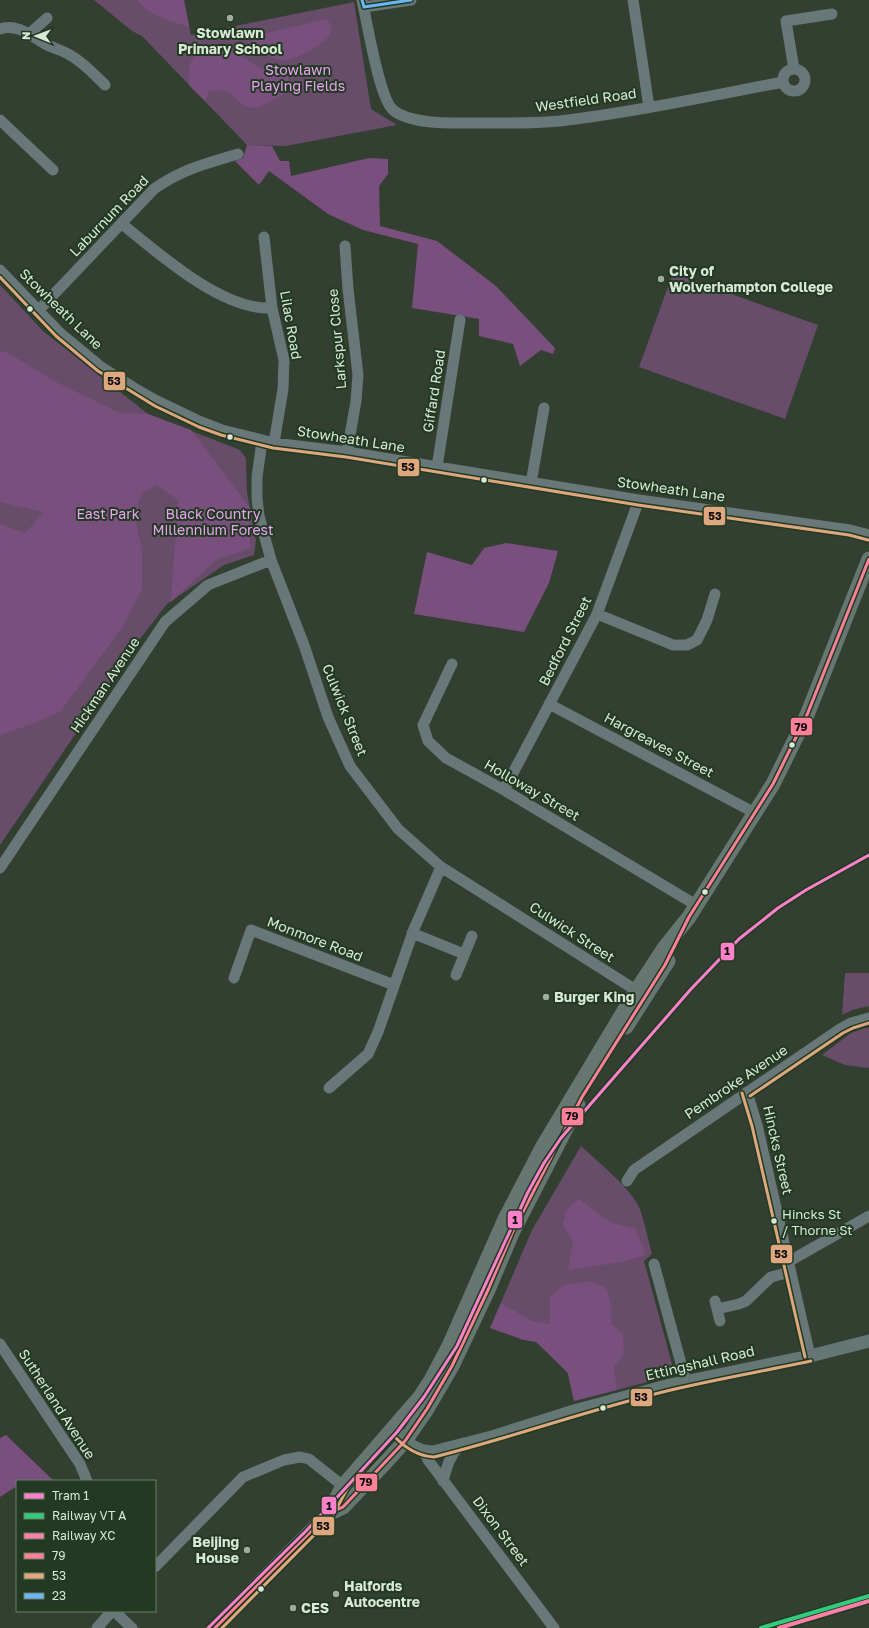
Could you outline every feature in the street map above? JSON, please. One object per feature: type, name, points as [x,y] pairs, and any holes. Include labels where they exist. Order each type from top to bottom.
[{"type":"highway","points":[[215,1628],[328,1514],[343,1486],[420,1397],[431,1380],[449,1346],[525,1177],[543,1146],[641,993],[671,955],[693,911],[776,778],[807,715],[869,559]]},
{"type":"highway","points":[[328,1514],[343,1507],[405,1441],[427,1409],[452,1366],[514,1231],[582,1097],[641,993]]},
{"type":"main road","name":"Ettingshall Road","points":[[425,1452],[433,1452],[492,1438],[574,1411],[686,1382],[869,1342]]},
{"type":"main road","points":[[394,1428],[405,1441],[425,1452]]},
{"type":"street","points":[[363,4],[411,0]]},
{"type":"street","points":[[633,0],[649,107]]},
{"type":"street","name":"Westfield Road","points":[[363,4],[380,83],[386,102],[393,110],[409,118],[437,123],[522,123],[559,120],[649,107],[784,82]]},
{"type":"street","points":[[794,69],[786,22],[832,14]]},
{"type":"street","points":[[30,34],[47,18]]},
{"type":"street","points":[[1,28],[10,27],[19,29],[45,44],[70,55],[88,68],[105,85]]},
{"type":"street","points":[[794,69],[801,71],[806,80],[803,87],[794,92],[787,89],[783,79],[787,72],[794,69]]},
{"type":"street","points":[[0,120],[53,170]]},
{"type":"street","name":"Laburnum Road","points":[[38,311],[154,189],[175,175],[198,166],[238,154]]},
{"type":"street","points":[[122,224],[172,265],[203,285],[249,307],[262,309],[272,308]]},
{"type":"street","name":"Lilac Road","points":[[264,237],[272,308],[282,349],[284,367],[283,389],[274,443]]},
{"type":"street","name":"Larkspur Close","points":[[345,246],[358,375],[356,401],[347,452]]},
{"type":"street","name":"Stowheath Lane","points":[[0,270],[38,311],[77,348],[101,367],[134,388],[201,422],[262,441],[347,452],[531,483],[842,529],[869,535]]},
{"type":"street","name":"Giffard Road","points":[[437,467],[460,320]]},
{"type":"street","points":[[531,483],[544,408]]},
{"type":"street","name":"Culwick Street","points":[[262,441],[257,477],[259,516],[271,560],[304,645],[328,717],[350,766],[398,829],[441,867],[641,993]]},
{"type":"street","name":"Bedford Street","points":[[504,790],[597,614],[639,500]]},
{"type":"street","name":"Hickman Avenue","points":[[0,868],[165,622],[208,585],[271,560]]},
{"type":"street","points":[[597,614],[673,644],[687,645],[697,640],[707,620],[715,594]]},
{"type":"street","name":"Holloway Street","points":[[452,664],[423,725],[428,741],[449,759],[504,790],[693,911]]},
{"type":"street","name":"Hargreaves Street","points":[[549,704],[755,813]]},
{"type":"street","points":[[329,1088],[368,1054],[378,1032],[412,933],[441,867]]},
{"type":"street","name":"Monmore Road","points":[[234,978],[251,930],[394,985]]},
{"type":"street","points":[[412,933],[464,954]]},
{"type":"street","points":[[456,975],[472,936]]},
{"type":"street","name":"Pembroke Avenue","points":[[627,1181],[634,1170],[840,1029],[851,1023],[869,1018]]},
{"type":"street","name":"Hincks Street","points":[[747,1092],[757,1125],[810,1356]]},
{"type":"street","points":[[720,1321],[716,1305],[739,1304],[746,1301],[771,1278],[869,1216]]},
{"type":"street","points":[[654,1264],[686,1382]]},
{"type":"street","name":"Sutherland Avenue","points":[[0,1344],[80,1464],[88,1480]]},
{"type":"street","points":[[444,1480],[449,1460],[453,1452],[460,1446]]},
{"type":"street","name":"Dixon Street","points":[[425,1452],[428,1460],[554,1628]]},
{"type":"street","points":[[156,1566],[243,1477],[284,1460],[300,1457],[309,1459],[343,1486]]},
{"type":"street","points":[[97,1628],[112,1612]]},
{"type":"street","points":[[114,1612],[132,1628]]},
{"type":"green space","name":"Stowlawn Playing Fields","points":[[94,0],[184,0],[191,35],[354,2],[371,109],[397,125],[286,146],[247,145],[142,36],[132,31]]},
{"type":"green space","points":[[138,0],[184,0],[189,27],[154,14],[142,6]]},
{"type":"green space","points":[[327,19],[331,25],[328,37],[319,45],[291,59],[279,60],[272,58],[260,50],[252,41],[257,35]]},
{"type":"green space","points":[[219,49],[238,55],[262,69],[276,72],[284,71],[289,81],[286,90],[281,96],[261,106],[252,108],[239,102],[228,92],[220,90],[209,91],[205,101],[189,85],[191,63],[197,54],[209,50]]},
{"type":"green space","points":[[247,145],[272,146],[280,161],[289,161],[291,176],[369,158],[388,159],[388,174],[379,186],[380,226],[437,241],[496,286],[555,348],[553,354],[541,350],[520,366],[513,344],[479,336],[479,319],[412,308],[418,244],[363,230],[328,214],[269,171],[259,185],[235,161],[243,158]]},
{"type":"green space","points":[[673,273],[818,325],[785,419],[639,367]]},
{"type":"green space","name":"East Park","points":[[0,285],[43,331],[148,414],[240,450],[246,458],[247,492],[256,541],[254,555],[224,565],[167,604],[140,639],[0,845]]},
{"type":"green space","name":"East Park","points":[[0,352],[7,352],[54,381],[120,413],[148,414],[191,430],[250,508],[250,548],[216,560],[171,602],[178,500],[157,485],[141,494],[135,519],[142,550],[142,589],[123,626],[61,711],[35,723],[0,735],[0,524],[25,533],[44,512],[0,502]]},
{"type":"green space","points":[[506,543],[558,551],[549,583],[524,632],[414,614],[427,552],[472,565],[484,548]]},
{"type":"green space","points":[[845,973],[869,973],[869,1006],[852,1010],[842,1015]]},
{"type":"green space","points":[[869,1028],[868,1068],[845,1065],[822,1055],[851,1033]]},
{"type":"green space","points":[[581,1146],[622,1184],[636,1201],[640,1209],[652,1254],[644,1261],[675,1375],[574,1401],[559,1335],[524,1340],[490,1328],[532,1230]]},
{"type":"green space","points":[[579,1199],[612,1223],[636,1229],[646,1255],[622,1262],[568,1270],[573,1241],[563,1225],[567,1209]]},
{"type":"green space","points":[[591,1281],[607,1289],[611,1307],[611,1324],[623,1333],[624,1354],[614,1366],[617,1390],[574,1401],[568,1373],[536,1342],[524,1340],[490,1328],[501,1303],[532,1321],[550,1324],[550,1296],[564,1285]]},
{"type":"green space","points":[[6,1435],[53,1480],[16,1480],[16,1487],[0,1497],[0,1438]]},
{"type":"tram line","name":"1","points":[[208,1628],[306,1531],[397,1432],[424,1397],[457,1346],[528,1192],[544,1163],[561,1138],[691,989],[739,939],[778,908],[806,890],[869,855]]},
{"type":"transit line","name":"23","points":[[362,0],[364,7],[411,0]]},
{"type":"transit line","name":"53","points":[[0,277],[56,336],[98,371],[155,406],[199,427],[221,435],[273,448],[346,457],[638,505],[849,535],[868,540]]},
{"type":"transit line","name":"79","points":[[215,1628],[328,1514],[343,1507],[405,1441],[427,1409],[452,1366],[488,1290],[513,1231],[582,1097],[665,965],[689,917],[773,784],[807,715],[869,559]]},
{"type":"transit line","name":"53","points":[[750,1096],[843,1033],[869,1023]]},
{"type":"transit line","name":"53","points":[[742,1093],[752,1126],[805,1357]]},
{"type":"transit line","name":"53","points":[[222,1628],[332,1517],[347,1489],[394,1436],[412,1451],[422,1455],[434,1457],[671,1390],[811,1361]]},
{"type":"transit line","points":[[761,1628],[869,1596]]},
{"type":"rail line","name":"XC","points":[[779,1628],[869,1601]]},
{"type":"place","name":"Stowlawn Primary School","points":[[230,18]]},
{"type":"place","name":"City of Wolverhampton College","points":[[661,279]]},
{"type":"place","name":"Burger King","points":[[546,997]]},
{"type":"place","name":"Hincks St / Thorne St","points":[[774,1221]]},
{"type":"place","name":"Beijing House","points":[[247,1550]]},
{"type":"place","name":"Halfords Autocentre","points":[[336,1594]]},
{"type":"place","name":"CES","points":[[293,1608]]},
{"type":"park label","name":"Black Country Millennium Forest","points":[[213,522]]}]
